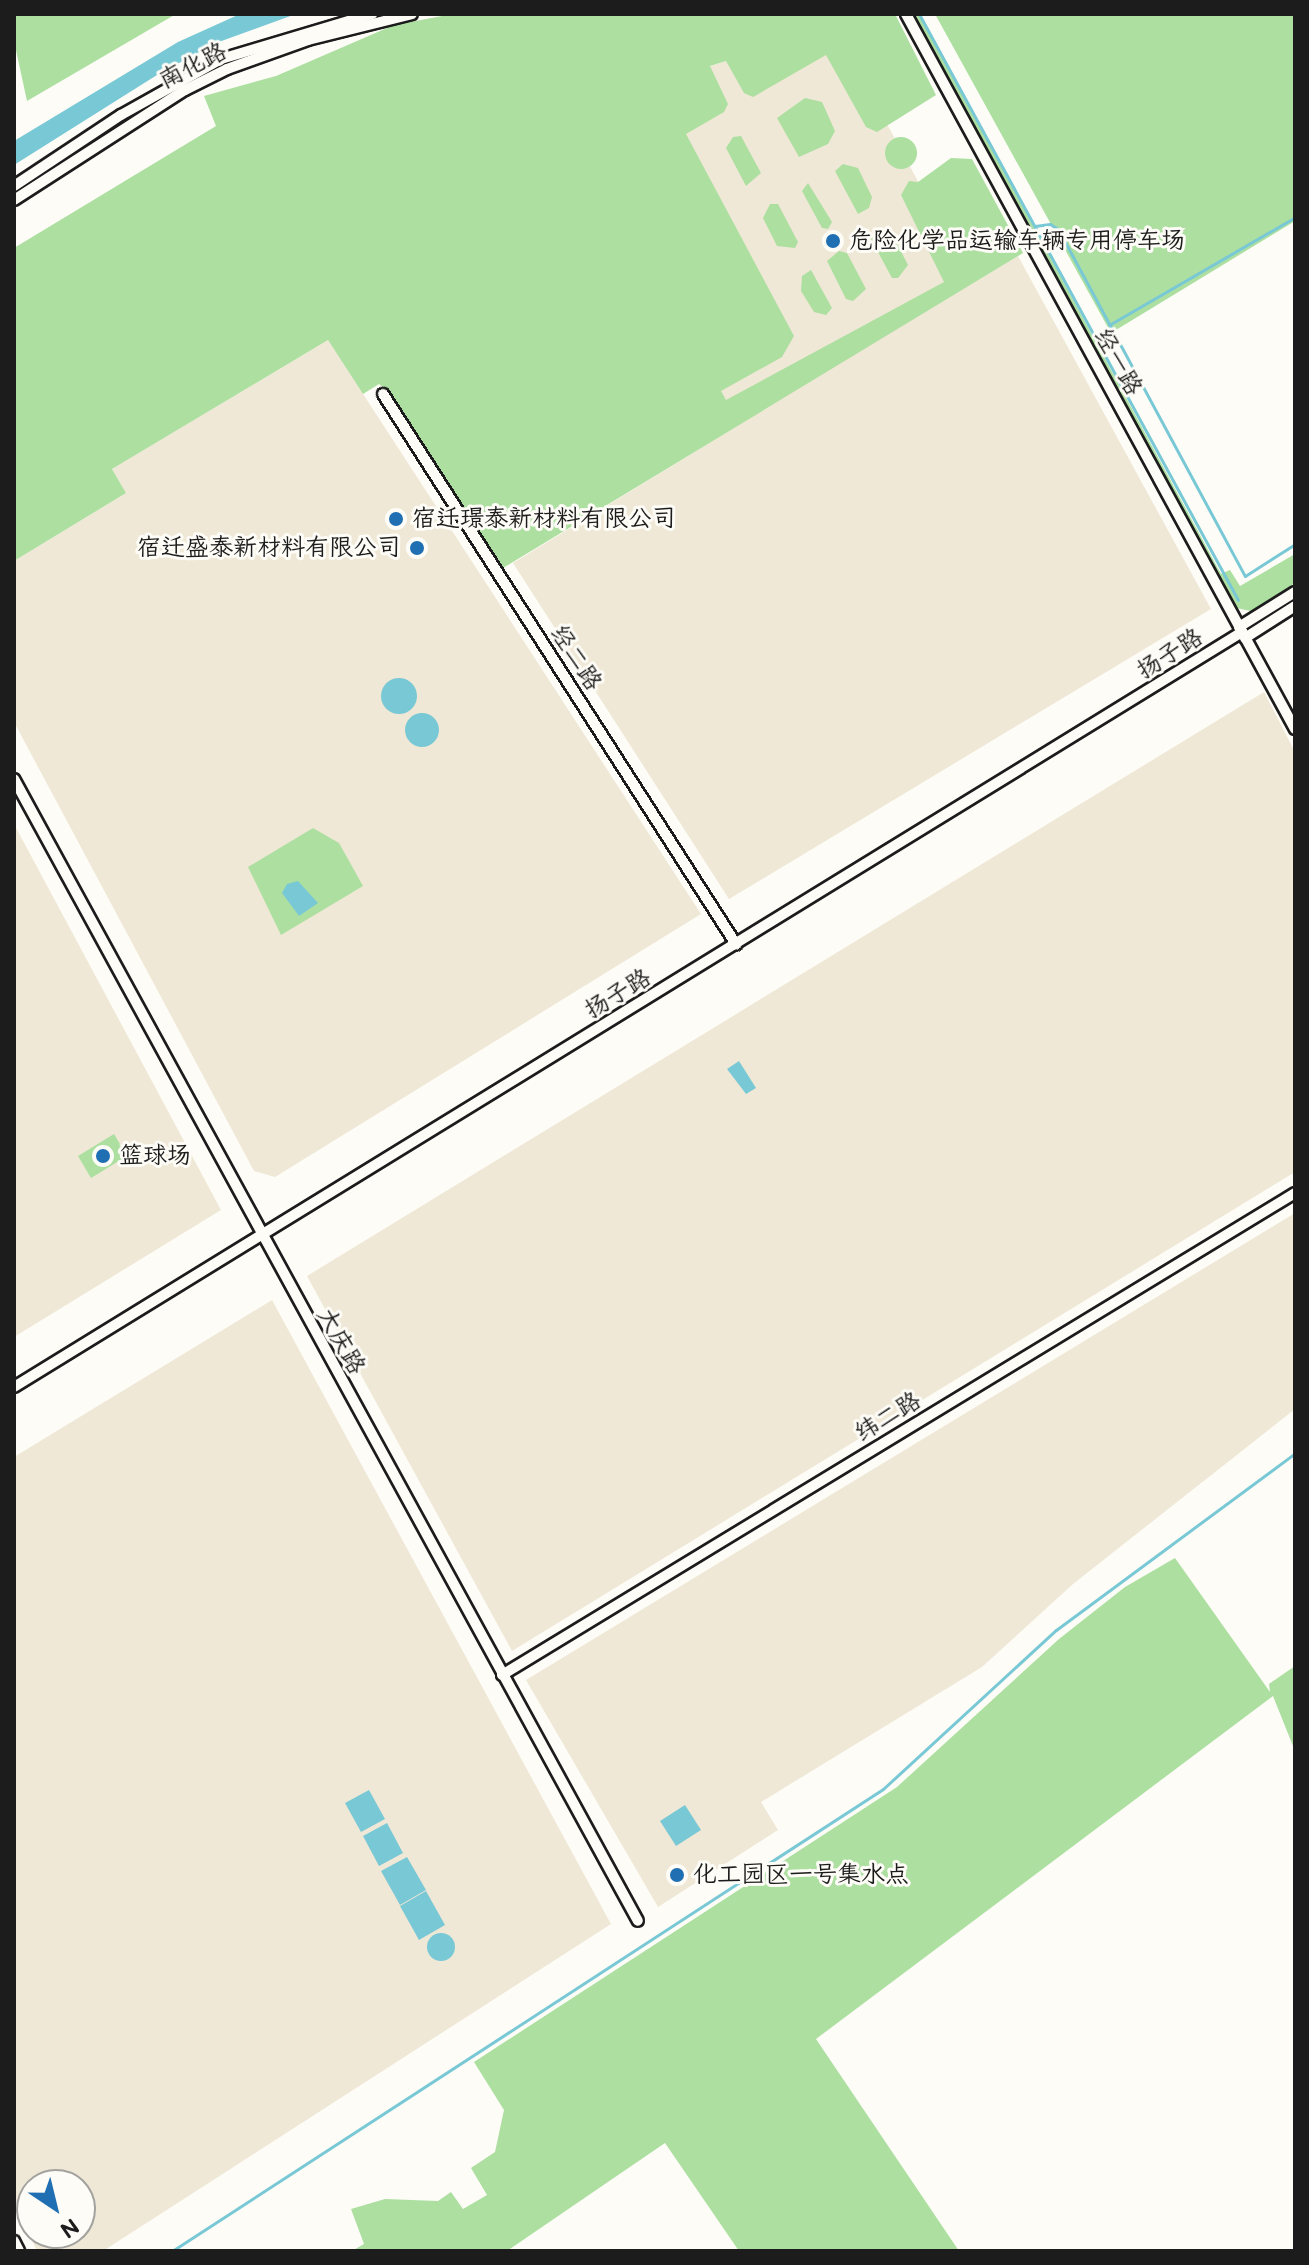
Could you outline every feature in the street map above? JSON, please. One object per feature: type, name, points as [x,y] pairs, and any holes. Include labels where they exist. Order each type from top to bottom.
[{"type":"street","name":"南化路","points":[[14,186],[121,115],[221,59],[372,14]]},
{"type":"street","name":"南化路","points":[[14,200],[185,90],[227,69],[308,40],[412,14]]},
{"type":"street","name":"经一路","points":[[906,14],[1295,729]]},
{"type":"street","name":"经二路","points":[[383,394],[736,944]]},
{"type":"street","name":"扬子路","points":[[14,1387],[1242,632],[1295,592]]},
{"type":"street","name":"扬子路","points":[[1242,632],[1295,606]]},
{"type":"street","name":"大庆路","points":[[14,779],[638,1921]]},
{"type":"street","name":"纬二路","points":[[502,1675],[1295,1193]]},
{"type":"street","points":[[14,2241],[19,2251]]},
{"type":"shaded area","points":[[834,26],[973,283],[1018,256],[1211,609],[729,899],[513,563],[739,425],[568,112]]},
{"type":"shaded area","points":[[328,340],[701,914],[275,1177],[254,1171],[14,722],[14,561],[126,493],[112,469]]},
{"type":"shaded area","points":[[1264,692],[1295,752],[1295,1172],[512,1651],[307,1276]]},
{"type":"shaded area","points":[[14,824],[221,1210],[14,1337]]},
{"type":"shaded area","points":[[1295,1213],[1295,1409],[1073,1584],[982,1667],[761,1802],[778,1830],[658,1907],[526,1680]]},
{"type":"shaded area","points":[[272,1300],[611,1924],[103,2251],[36,2249],[96,2249],[96,2169],[16,2169],[16,2207],[14,1457]]},
{"type":"green space","points":[[14,14],[176,14],[27,101],[14,41]]},
{"type":"green space","points":[[453,14],[895,14],[936,95],[877,132],[866,127],[826,55],[753,97],[744,93],[726,61],[710,66],[728,104],[724,112],[686,134],[794,336],[782,357],[721,391],[726,400],[944,282],[901,195],[909,181],[918,182],[951,158],[972,159],[1023,253],[503,568],[389,392],[379,384],[363,394],[328,340],[112,469],[126,493],[14,561],[14,248],[216,126],[204,96],[276,76],[394,25]]},
{"type":"green space","points":[[910,14],[919,14],[1221,574],[1230,570],[1240,586],[1295,554],[1295,583],[1251,611],[1236,608]]},
{"type":"green space","points":[[935,14],[1295,14],[1295,221],[1111,333]]},
{"type":"green space","points":[[805,98],[822,102],[835,131],[828,144],[799,157],[777,118]]},
{"type":"green space","points":[[741,136],[761,173],[746,186],[726,148],[733,137]]},
{"type":"green space","points":[[901,137],[913,141],[917,153],[913,165],[901,169],[889,165],[885,153],[889,141]]},
{"type":"green space","points":[[843,164],[858,168],[872,197],[869,208],[858,214],[835,171]]},
{"type":"green space","points":[[808,183],[832,222],[828,229],[822,228],[802,191]]},
{"type":"green space","points":[[770,204],[778,204],[798,242],[795,248],[777,246],[763,218]]},
{"type":"green space","points":[[882,228],[891,232],[908,265],[898,278],[892,278],[871,239]]},
{"type":"green space","points":[[839,251],[847,253],[866,289],[853,301],[846,299],[827,261]]},
{"type":"green space","points":[[811,270],[832,308],[826,315],[814,312],[801,291],[802,276]]},
{"type":"green space","points":[[313,828],[339,843],[363,886],[281,935],[248,867]]},
{"type":"green space","name":"篮球场","points":[[114,1134],[127,1156],[91,1178],[78,1156]]},
{"type":"green space","points":[[1175,1558],[1270,1692],[1269,1684],[1295,1666],[1295,1751],[1273,1696],[816,2039],[959,2251],[739,2251],[665,2143],[507,2251],[352,2251],[364,2244],[351,2209],[385,2199],[438,2201],[451,2192],[463,2209],[487,2195],[471,2168],[495,2152],[504,2110],[474,2062],[897,1787],[1059,1639],[1125,1587]]},
{"type":"water","points":[[240,14],[296,14],[216,43],[157,75],[14,165],[14,141],[178,42]]},
{"type":"water","points":[[399,678],[411,684],[417,696],[411,708],[399,714],[387,708],[381,696],[387,684]]},
{"type":"water","points":[[422,713],[434,718],[439,730],[434,742],[422,747],[410,742],[405,730],[410,718]]},
{"type":"water","points":[[298,881],[318,903],[299,916],[282,893],[287,884]]},
{"type":"water","points":[[739,1061],[756,1088],[746,1094],[727,1069]]},
{"type":"water","points":[[369,1790],[385,1819],[361,1832],[345,1803]]},
{"type":"water","points":[[685,1805],[701,1830],[676,1846],[660,1821]]},
{"type":"water","points":[[387,1823],[403,1853],[379,1866],[363,1836]]},
{"type":"water","points":[[407,1857],[426,1890],[400,1905],[381,1871]]},
{"type":"water","points":[[426,1891],[445,1925],[419,1940],[400,1906]]},
{"type":"water","points":[[441,1933],[451,1937],[455,1947],[451,1957],[441,1961],[431,1957],[427,1947],[431,1937]]},
{"type":"waterway","points":[[919,14],[1238,600]]},
{"type":"waterway","points":[[1109,325],[1295,217]]},
{"type":"waterway","points":[[1035,226],[1050,224],[1058,229],[1245,576],[1295,544]]},
{"type":"waterway","points":[[172,2251],[883,1789],[1056,1630],[1295,1453]]},
{"type":"place","name":"危险化学品运输车辆专用停车场","points":[[833,241]]},
{"type":"place","name":"宿迁璟泰新材料有限公司","points":[[396,519]]},
{"type":"place","name":"宿迁盛泰新材料有限公司","points":[[417,548]]},
{"type":"place","name":"篮球场","points":[[103,1156]]},
{"type":"place","name":"化工园区一号集水点","points":[[677,1875]]}]
